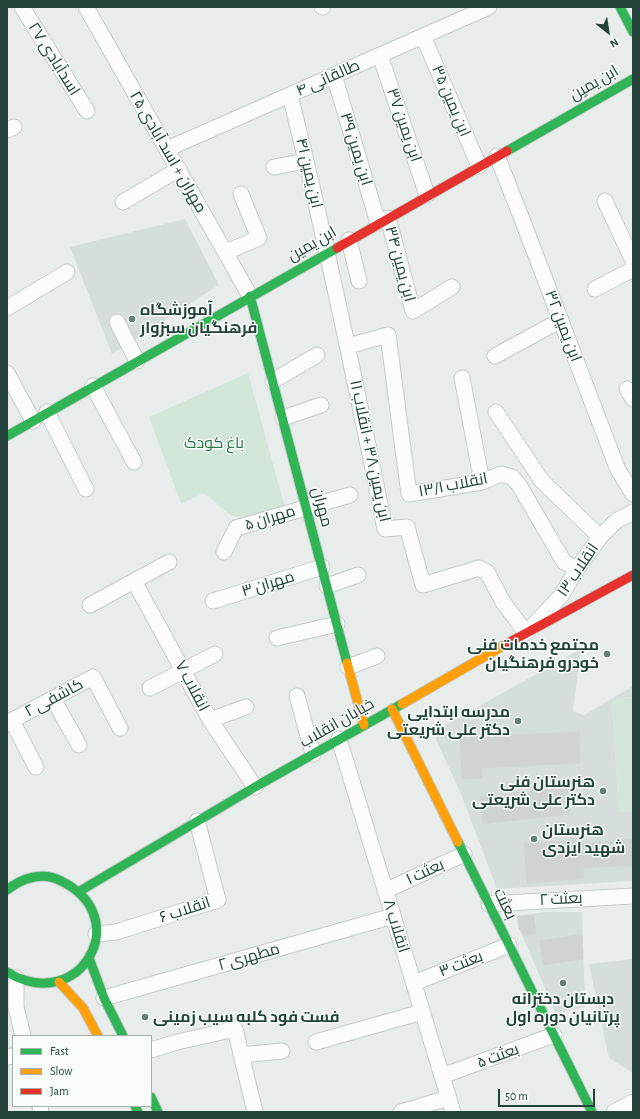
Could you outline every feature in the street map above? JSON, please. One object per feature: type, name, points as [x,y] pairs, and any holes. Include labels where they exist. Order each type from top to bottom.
[{"type":"street","name":"اسدآبادی ۲۷","points":[[22,7],[87,111]]},
{"type":"street","name":"مهران + اسد آبادی ۲۵","points":[[86,7],[250,296]]},
{"type":"street","name":"طالقانی ۴","points":[[167,148],[489,7]]},
{"type":"street","points":[[620,7],[633,32]]},
{"type":"street","name":"ابن یمین ۳۵","points":[[423,36],[479,166]]},
{"type":"street","name":"ابن یمین ۳۷","points":[[380,55],[427,195]]},
{"type":"street","name":"ابن یمین ۳۹","points":[[334,75],[383,221]]},
{"type":"street","name":"ابن یمین","points":[[7,436],[633,78]]},
{"type":"street","name":"ابن یمین ۴۱","points":[[290,95],[327,252]]},
{"type":"street","name":"ابن یمین ۳۲","points":[[496,156],[618,470],[633,494]]},
{"type":"street","points":[[274,167],[306,161]]},
{"type":"street","points":[[123,202],[179,169]]},
{"type":"street","points":[[226,252],[259,238],[241,194]]},
{"type":"street","points":[[605,201],[633,261]]},
{"type":"street","name":"ابن یمین ۳۴","points":[[383,221],[413,311],[452,287]]},
{"type":"street","points":[[348,240],[359,281]]},
{"type":"street","name":"ابن یمین ۳۸ + انقلاب ۱۱","points":[[327,252],[348,346],[385,529],[407,527],[423,585],[479,568],[487,572],[503,602],[526,633]]},
{"type":"street","points":[[595,289],[633,269]]},
{"type":"street","points":[[7,308],[67,272]]},
{"type":"street","name":"مهران","points":[[250,296],[364,725]]},
{"type":"street","points":[[495,356],[561,320]]},
{"type":"street","points":[[117,322],[137,361]]},
{"type":"street","name":"انقلاب ۱۳/۱","points":[[348,346],[388,335],[409,494],[482,482],[501,474],[512,477],[519,485],[564,562],[577,569]]},
{"type":"street","points":[[273,381],[317,354]]},
{"type":"street","points":[[7,373],[33,421]]},
{"type":"street","points":[[462,378],[482,482]]},
{"type":"street","points":[[93,386],[134,462]]},
{"type":"street","points":[[283,418],[321,405]]},
{"type":"street","points":[[48,412],[86,489]]},
{"type":"street","points":[[496,412],[542,481],[600,537]]},
{"type":"street","name":"مهران ۵","points":[[224,552],[236,528],[350,495]]},
{"type":"street","name":"انقلاب ۱۳","points":[[526,633],[561,596],[577,569],[600,537],[616,521],[633,512]]},
{"type":"street","points":[[90,605],[169,562]]},
{"type":"street","name":"مهران ۳","points":[[213,601],[322,567]]},
{"type":"street","points":[[327,586],[358,575]]},
{"type":"street","name":"خیابان انقلاب","points":[[80,891],[198,820],[339,739],[526,633],[633,575]]},
{"type":"street","name":"انقلاب ۷","points":[[134,581],[210,720],[255,787]]},
{"type":"street","points":[[277,638],[337,624]]},
{"type":"street","points":[[150,688],[215,654]]},
{"type":"street","points":[[348,667],[377,656]]},
{"type":"street","name":"کاشفی ۲","points":[[9,722],[93,678],[120,728]]},
{"type":"street","points":[[297,696],[314,754]]},
{"type":"street","points":[[53,699],[79,745]]},
{"type":"street","points":[[210,720],[246,707]]},
{"type":"street","name":"بعثت","points":[[392,709],[592,1112]]},
{"type":"street","points":[[9,722],[36,767]]},
{"type":"street","name":"انقلاب ۸","points":[[339,739],[451,1105]]},
{"type":"street","name":"انقلاب ۶","points":[[96,934],[116,932],[218,900],[198,820]]},
{"type":"street","name":"بعثت ۱","points":[[385,891],[464,854]]},
{"type":"street","points":[[9,884],[40,876],[54,877],[68,883],[80,891],[90,904],[95,919],[96,934],[94,947],[89,958],[76,973],[59,982],[45,984],[30,983],[12,975]]},
{"type":"street","name":"بعثت ۲","points":[[489,904],[633,896]]},
{"type":"street","name":"مطهری ۲","points":[[104,998],[393,916]]},
{"type":"street","name":"بعثت ۳","points":[[414,983],[509,945]]},
{"type":"street","points":[[89,958],[104,998],[122,1035]]},
{"type":"street","points":[[12,975],[16,1007],[23,1035]]},
{"type":"street","points":[[59,982],[83,1008],[97,1035]]},
{"type":"street","points":[[316,1042],[422,1012]]},
{"type":"street","points":[[152,1050],[177,1042],[236,1029],[254,1112]]},
{"type":"street","name":"بعثت ۵","points":[[442,1076],[554,1035]]},
{"type":"street","points":[[241,1054],[282,1051]]},
{"type":"street","points":[[152,1099],[158,1112]]},
{"type":"street","points":[[614,1112],[633,1102]]},
{"type":"street","points":[[401,1112],[451,1105]]},
{"type":"shaded area","name":"آموزشگاه فرهنگیان سبزوار","points":[[185,219],[219,285],[112,354],[70,247]]},
{"type":"shaded area","points":[[581,649],[573,711],[584,715],[633,686],[633,697],[612,699],[619,812],[633,811],[633,881],[497,889],[461,794],[436,740],[440,728]]},
{"type":"shaded area","name":"دبستان دخترانه پرتانیان دوره اول","points":[[546,912],[582,912],[585,1007],[556,1014],[519,928],[518,916]]},
{"type":"shaded area","points":[[633,959],[633,1073],[609,1058],[589,964]]},
{"type":"green space","name":"باغ کودک","points":[[248,373],[288,519],[272,522],[232,516],[204,493],[181,504],[149,417]]},
{"type":"green space","points":[[633,697],[633,811],[619,812],[612,699]]},
{"type":"building","points":[[579,732],[580,763],[482,768],[482,778],[462,779],[460,738]]},
{"type":"building","points":[[567,788],[570,814],[483,824],[480,797]]},
{"type":"building","points":[[582,839],[582,843],[633,839],[633,865],[583,868],[584,879],[527,883],[524,844]]},
{"type":"building","points":[[518,916],[534,916],[536,935],[524,936],[519,928]]},
{"type":"building","points":[[582,935],[583,959],[543,965],[540,941]]},
{"type":"traffic: fast","points":[[620,7],[633,32]]},
{"type":"traffic: fast","points":[[507,151],[633,79]]},
{"type":"traffic: fast","points":[[7,436],[337,248]]},
{"type":"traffic: fast","points":[[250,296],[347,663]]},
{"type":"traffic: fast","points":[[80,891],[255,787],[402,704]]},
{"type":"traffic: fast","points":[[458,842],[592,1112]]},
{"type":"traffic: fast","points":[[7,890],[19,882],[33,877],[47,876],[61,881],[83,897],[94,917],[96,937],[90,956],[76,972],[57,981],[33,982],[7,972]]},
{"type":"traffic: fast","points":[[89,958],[104,998],[122,1035]]},
{"type":"traffic: fast","points":[[152,1099],[158,1112]]},
{"type":"traffic: fast","points":[[136,1107],[138,1112]]},
{"type":"traffic: slow","points":[[402,704],[508,643]]},
{"type":"traffic: slow","points":[[347,663],[364,725]]},
{"type":"traffic: slow","points":[[392,709],[458,842]]},
{"type":"traffic: slow","points":[[59,982],[83,1008],[97,1035]]},
{"type":"traffic: jam","points":[[337,248],[507,151]]},
{"type":"traffic: jam","points":[[508,643],[633,575]]},
{"type":"place","name":"آموزشگاه فرهنگیان سبزوار","points":[[132,319]]},
{"type":"place","name":"مجتمع خدمات فنی خودرو فرهنگیان","points":[[607,654]]},
{"type":"place","name":"مدرسه ابتدایی دکتر علی شریعتی","points":[[518,721]]},
{"type":"place","name":"هنرستان فنی دکتر علی شریعتی","points":[[603,791]]},
{"type":"place","name":"هنرستان شهید ایزدی","points":[[534,839]]},
{"type":"place","name":"دبستان دخترانه پرتانیان دوره اول","points":[[563,983]]},
{"type":"place","name":"فست فود کلبه سیب زمینی","points":[[145,1017]]}]
